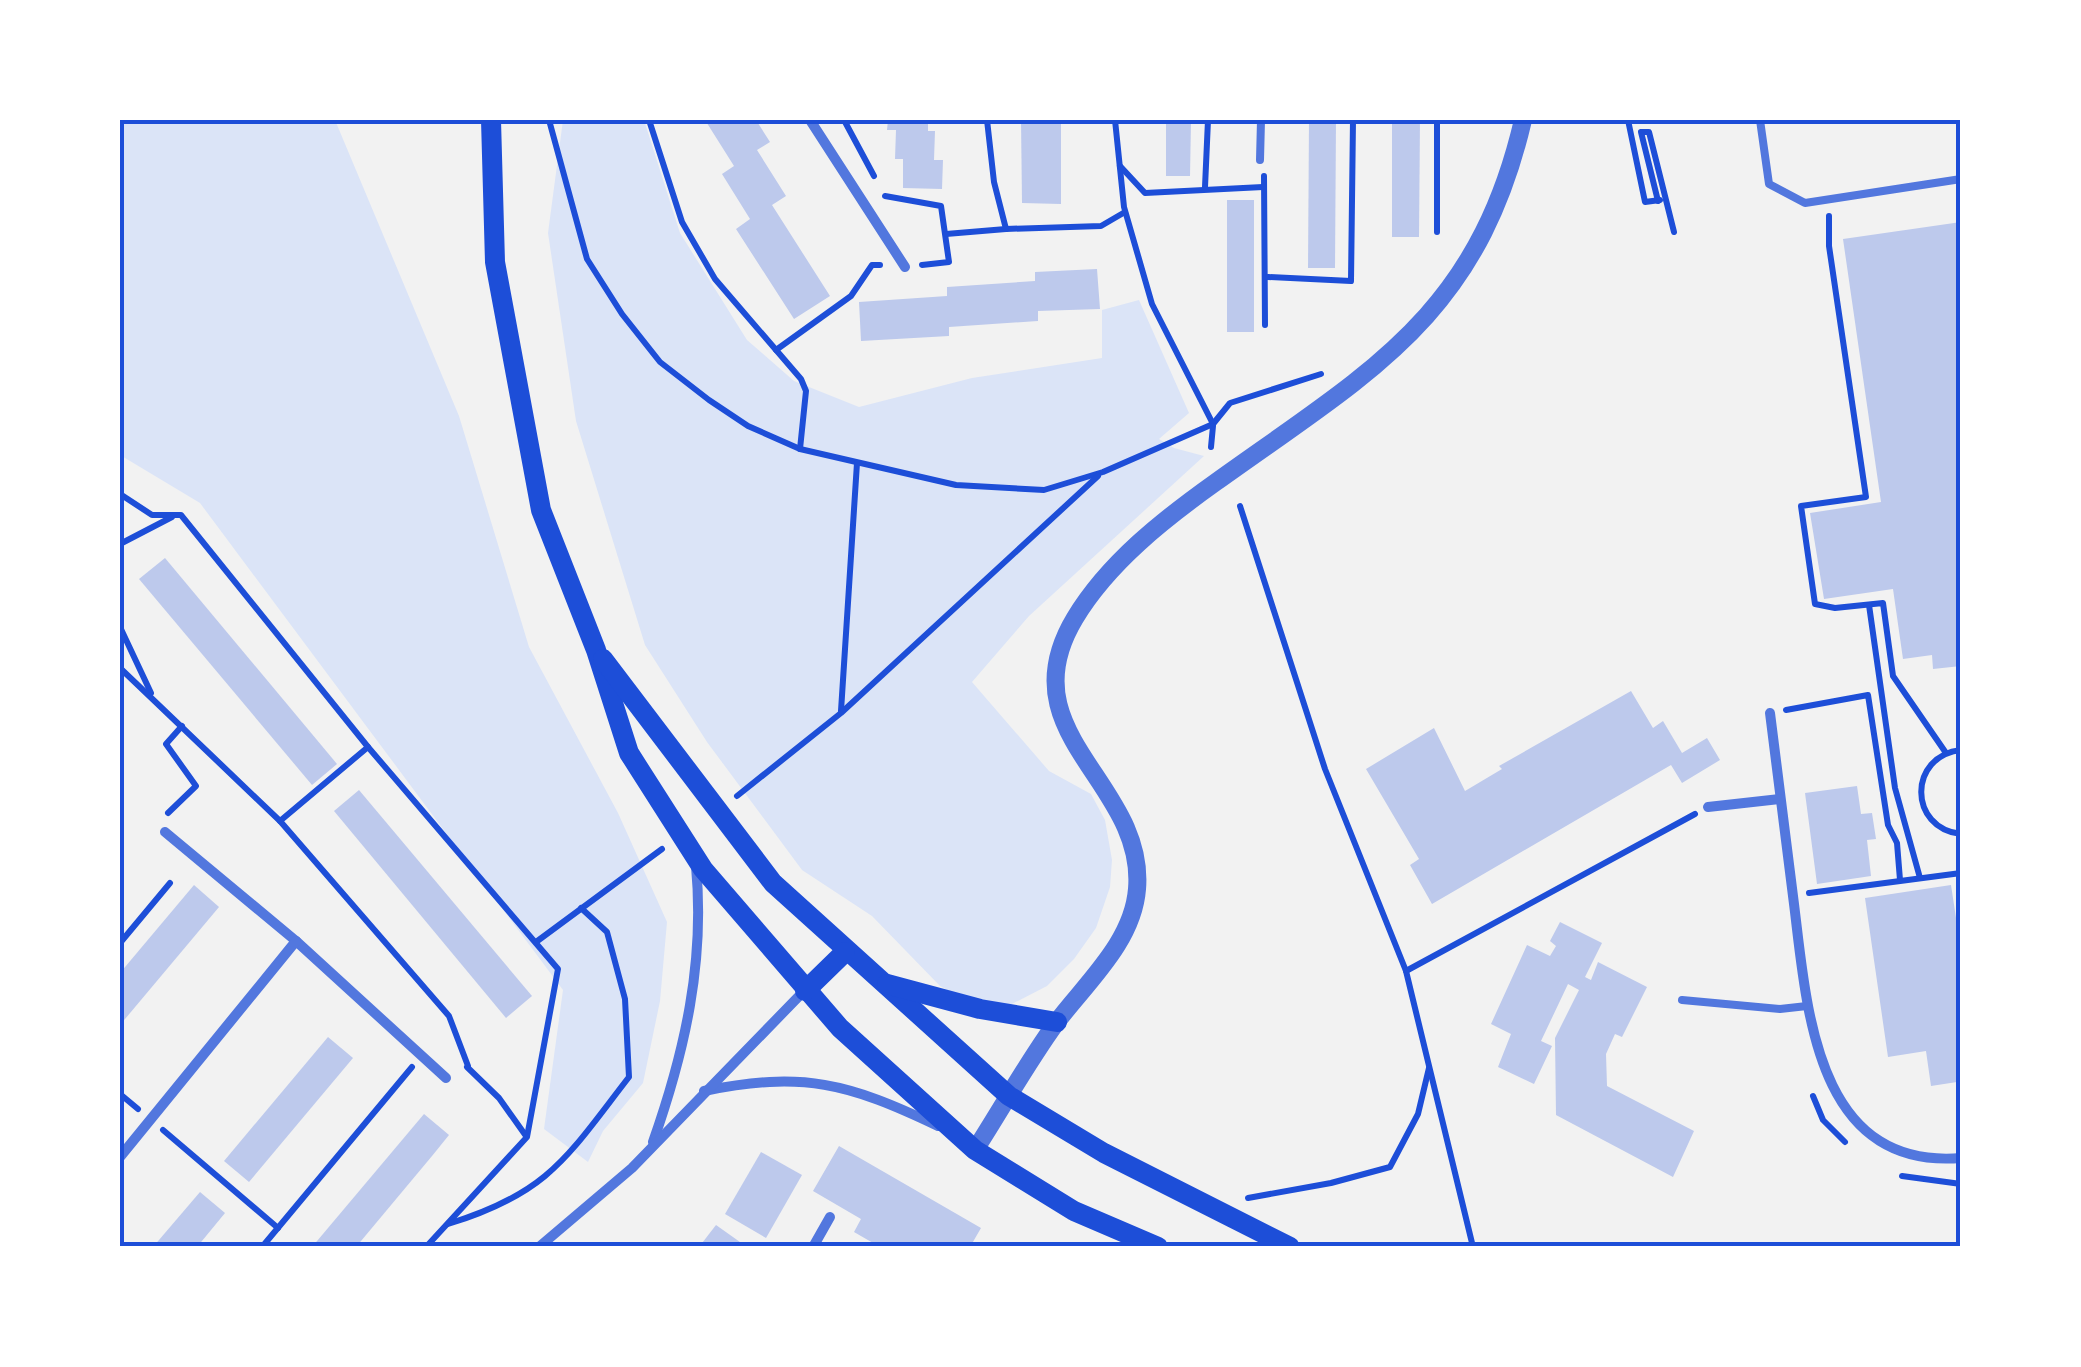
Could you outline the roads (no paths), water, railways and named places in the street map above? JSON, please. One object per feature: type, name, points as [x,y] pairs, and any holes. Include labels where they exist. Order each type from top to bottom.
[{"type":"main road","points":[[491,120],[495,262],[541,510],[596,650],[629,753],[695,857],[805,990],[968,1144],[1074,1211],[1158,1247]]},
{"type":"main road","points":[[596,650],[660,728],[773,883],[845,952],[1010,1096],[1290,1247]]},
{"type":"main road","points":[[805,990],[845,952]]},
{"type":"main road","points":[[880,982],[980,1009],[1057,1022]]},
{"type":"street","points":[[810,120],[905,267]]},
{"type":"street","points":[[703,1091],[797,1079],[851,1088],[968,1144],[1010,1096],[1057,1022],[1103,964],[1127,924],[1137,889],[1134,850],[1124,818],[1067,734],[1057,696],[1060,662],[1073,620],[1106,574],[1182,507],[1378,365],[1424,320],[1457,283],[1488,228],[1523,120]]},
{"type":"street","points":[[1770,713],[1807,1006],[1818,1060],[1832,1087],[1872,1136],[1904,1152],[1938,1160],[1961,1158]]},
{"type":"street","points":[[1708,807],[1780,799]]},
{"type":"street","points":[[161,828],[296,941],[446,1078]]},
{"type":"street","points":[[651,1148],[690,1020],[700,914],[695,857]]},
{"type":"street","points":[[120,1157],[296,941]]},
{"type":"street","points":[[539,1247],[651,1148],[805,990]]},
{"type":"street","points":[[813,1247],[830,1217]]},
{"type":"lane","points":[[1260,160],[1261,120]]},
{"type":"lane","points":[[1761,122],[1769,184],[1805,203],[1961,179]]},
{"type":"lane","points":[[1682,1000],[1780,1009],[1807,1006]]}]
